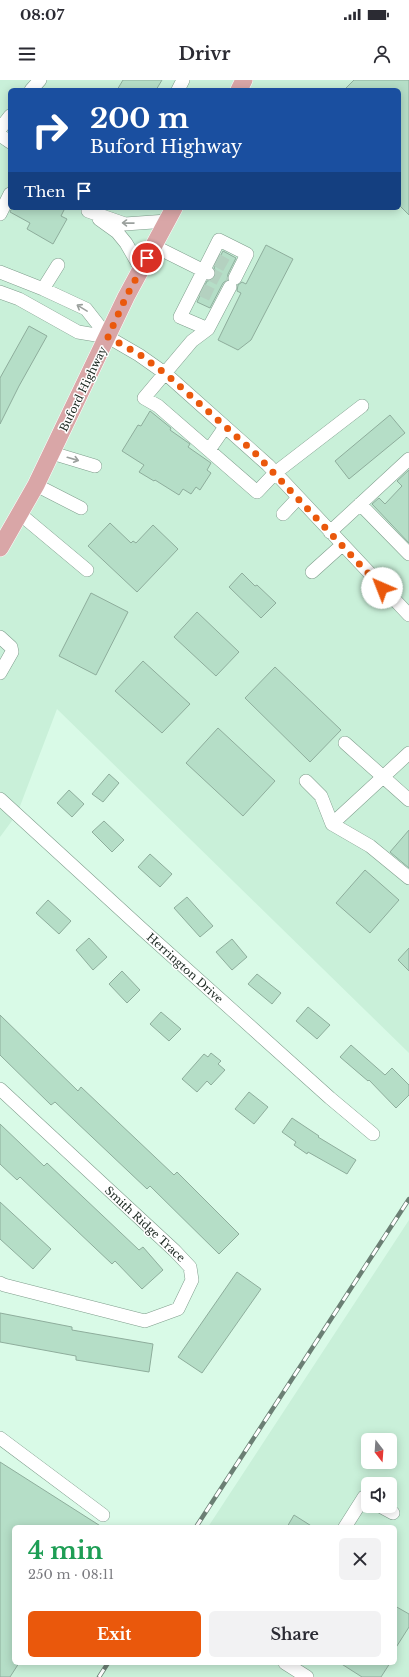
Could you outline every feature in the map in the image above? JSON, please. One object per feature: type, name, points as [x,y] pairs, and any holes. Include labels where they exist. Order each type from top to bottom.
[{"type":"main road","name":"Buford Highway","points":[[0,548],[36,485],[126,297],[171,214]]},
{"type":"street","points":[[33,88],[40,80]]},
{"type":"street","points":[[234,88],[244,80]]},
{"type":"street","points":[[0,129],[8,119]]},
{"type":"street","points":[[0,214],[8,198]]},
{"type":"street","points":[[141,269],[126,243],[117,232],[88,210],[125,224],[171,214]]},
{"type":"street","points":[[208,329],[180,317],[206,272],[213,258],[219,240],[248,254],[220,299],[208,329],[192,341],[166,374],[144,398],[158,406],[257,492],[275,473],[362,406]]},
{"type":"street","points":[[154,246],[206,272]]},
{"type":"street","points":[[43,289],[58,265]]},
{"type":"street","points":[[0,272],[43,289],[86,309],[108,337]]},
{"type":"street","points":[[0,292],[19,298],[78,332],[108,337],[139,354],[166,374],[254,452],[409,615]]},
{"type":"street","points":[[209,450],[225,427]]},
{"type":"street","points":[[52,453],[95,466]]},
{"type":"street","points":[[330,532],[409,459]]},
{"type":"street","points":[[36,485],[81,508]]},
{"type":"street","points":[[283,514],[298,498]]},
{"type":"street","points":[[360,504],[409,554]]},
{"type":"street","points":[[20,514],[87,570]]},
{"type":"street","points":[[312,572],[342,545]]},
{"type":"street","points":[[0,637],[11,647],[12,652],[0,673]]},
{"type":"street","points":[[345,744],[409,800]]},
{"type":"street","points":[[332,824],[409,753]]},
{"type":"street","points":[[306,781],[321,796],[332,824],[370,846],[409,878]]},
{"type":"street","name":"Herrington Drive","points":[[0,799],[330,1098],[373,1134]]},
{"type":"street","name":"Smith Ridge Trace","points":[[0,1089],[176,1251],[190,1267],[192,1280],[178,1309],[145,1321],[4,1285],[0,1282]]},
{"type":"street","points":[[0,1438],[103,1515]]},
{"type":"street","points":[[346,1525],[361,1502]]},
{"type":"street","points":[[288,1665],[307,1677]]},
{"type":"shaded area","points":[[0,80],[409,80],[409,1053],[57,709],[17,814],[0,837]]},
{"type":"shaded area","points":[[409,1220],[409,1677],[0,1677],[0,1464],[14,1525],[12,1525],[12,1665],[397,1665],[397,1525],[209,1525]]},
{"type":"building","points":[[123,80],[162,80],[157,88],[118,88]]},
{"type":"building","points":[[354,80],[409,80],[409,215],[401,207],[401,88],[346,88]]},
{"type":"building","points":[[11,210],[64,210],[61,216],[67,219],[53,244],[27,229],[30,223],[10,212]]},
{"type":"building","points":[[266,245],[293,259],[251,340],[238,350],[218,340],[241,293],[237,291],[238,285],[242,282],[246,284]]},
{"type":"building","points":[[223,251],[236,258],[228,274],[227,280],[223,283],[210,308],[197,302],[207,281],[212,280],[215,277],[216,272],[214,268]]},
{"type":"building","points":[[29,326],[47,336],[0,424],[0,378]]},
{"type":"building","points":[[150,411],[171,428],[170,430],[190,444],[188,447],[211,463],[207,470],[211,473],[200,490],[196,487],[191,494],[183,489],[179,495],[139,472],[144,465],[122,451],[138,425],[141,426]]},
{"type":"building","points":[[390,415],[405,433],[349,479],[335,461]]},
{"type":"building","points":[[409,470],[409,543],[372,504],[379,498],[385,504],[402,486],[397,481]]},
{"type":"building","points":[[110,523],[131,543],[133,541],[136,543],[153,525],[178,549],[137,592],[88,546]]},
{"type":"building","points":[[242,573],[276,603],[261,618],[229,587]]},
{"type":"building","points":[[91,593],[128,612],[96,675],[59,656]]},
{"type":"building","points":[[197,612],[239,652],[216,676],[174,637]]},
{"type":"building","points":[[143,661],[190,704],[162,733],[115,691]]},
{"type":"building","points":[[275,667],[341,730],[310,762],[245,698]]},
{"type":"building","points":[[218,728],[275,781],[243,816],[186,763]]},
{"type":"building","points":[[109,774],[119,783],[103,802],[92,794]]},
{"type":"building","points":[[69,790],[84,804],[72,817],[57,803]]},
{"type":"building","points":[[104,821],[124,840],[112,852],[92,832]]},
{"type":"building","points":[[409,830],[409,868],[390,852]]},
{"type":"building","points":[[150,854],[172,874],[160,887],[138,867]]},
{"type":"building","points":[[365,870],[399,900],[370,933],[336,903]]},
{"type":"building","points":[[187,897],[213,926],[200,937],[174,908]]},
{"type":"building","points":[[48,900],[71,921],[59,934],[36,913]]},
{"type":"building","points":[[89,938],[107,957],[93,970],[76,950]]},
{"type":"building","points":[[232,939],[247,957],[232,970],[216,952]]},
{"type":"building","points":[[409,948],[409,971],[398,960]]},
{"type":"building","points":[[122,971],[140,990],[127,1003],[109,984]]},
{"type":"building","points":[[257,974],[281,993],[272,1004],[248,984]]},
{"type":"building","points":[[308,1007],[330,1025],[317,1039],[296,1021]]},
{"type":"building","points":[[161,1012],[181,1029],[169,1041],[150,1024]]},
{"type":"building","points":[[0,1015],[78,1091],[81,1087],[174,1175],[177,1172],[239,1234],[219,1254],[150,1186],[147,1189],[55,1102],[51,1105],[0,1055]]},
{"type":"building","points":[[351,1045],[385,1075],[392,1068],[409,1085],[409,1095],[396,1108],[369,1080],[368,1081],[340,1057]]},
{"type":"building","points":[[211,1053],[221,1061],[218,1064],[225,1070],[211,1085],[207,1081],[197,1092],[182,1079],[204,1054],[208,1057]]},
{"type":"building","points":[[249,1092],[268,1107],[254,1124],[235,1109]]},
{"type":"building","points":[[292,1118],[319,1136],[318,1137],[356,1160],[347,1174],[308,1152],[307,1154],[294,1145],[296,1142],[282,1132]]},
{"type":"building","points":[[0,1124],[44,1166],[47,1163],[139,1250],[143,1247],[163,1270],[142,1289],[115,1261],[112,1264],[20,1177],[17,1180],[0,1164]]},
{"type":"building","points":[[0,1202],[51,1249],[33,1269],[0,1239]]},
{"type":"building","points":[[237,1272],[261,1289],[202,1373],[178,1357]]},
{"type":"building","points":[[0,1313],[72,1327],[72,1330],[153,1344],[149,1372],[76,1360],[76,1356],[0,1342]]},
{"type":"building","points":[[0,1462],[99,1525],[12,1525],[12,1665],[18,1665],[10,1677],[0,1677]]},
{"type":"building","points":[[294,1515],[310,1525],[288,1525]]},
{"type":"building","points":[[397,1607],[409,1614],[409,1627],[397,1646]]},
{"type":"building","points":[[343,1665],[389,1665],[381,1677],[362,1677]]},
{"type":"tunnel","points":[[215,259],[231,268]]},
{"type":"tunnel","points":[[208,273],[231,285]]},
{"type":"tunnel","points":[[200,289],[217,297]]},
{"type":"railway","points":[[197,1525],[409,1199]]},
{"type":"railway","points":[[99,1677],[107,1665]]},
{"type":"route","points":[[147,258],[126,297],[108,337],[139,354],[166,374],[254,452],[268,465],[382,588]]}]
